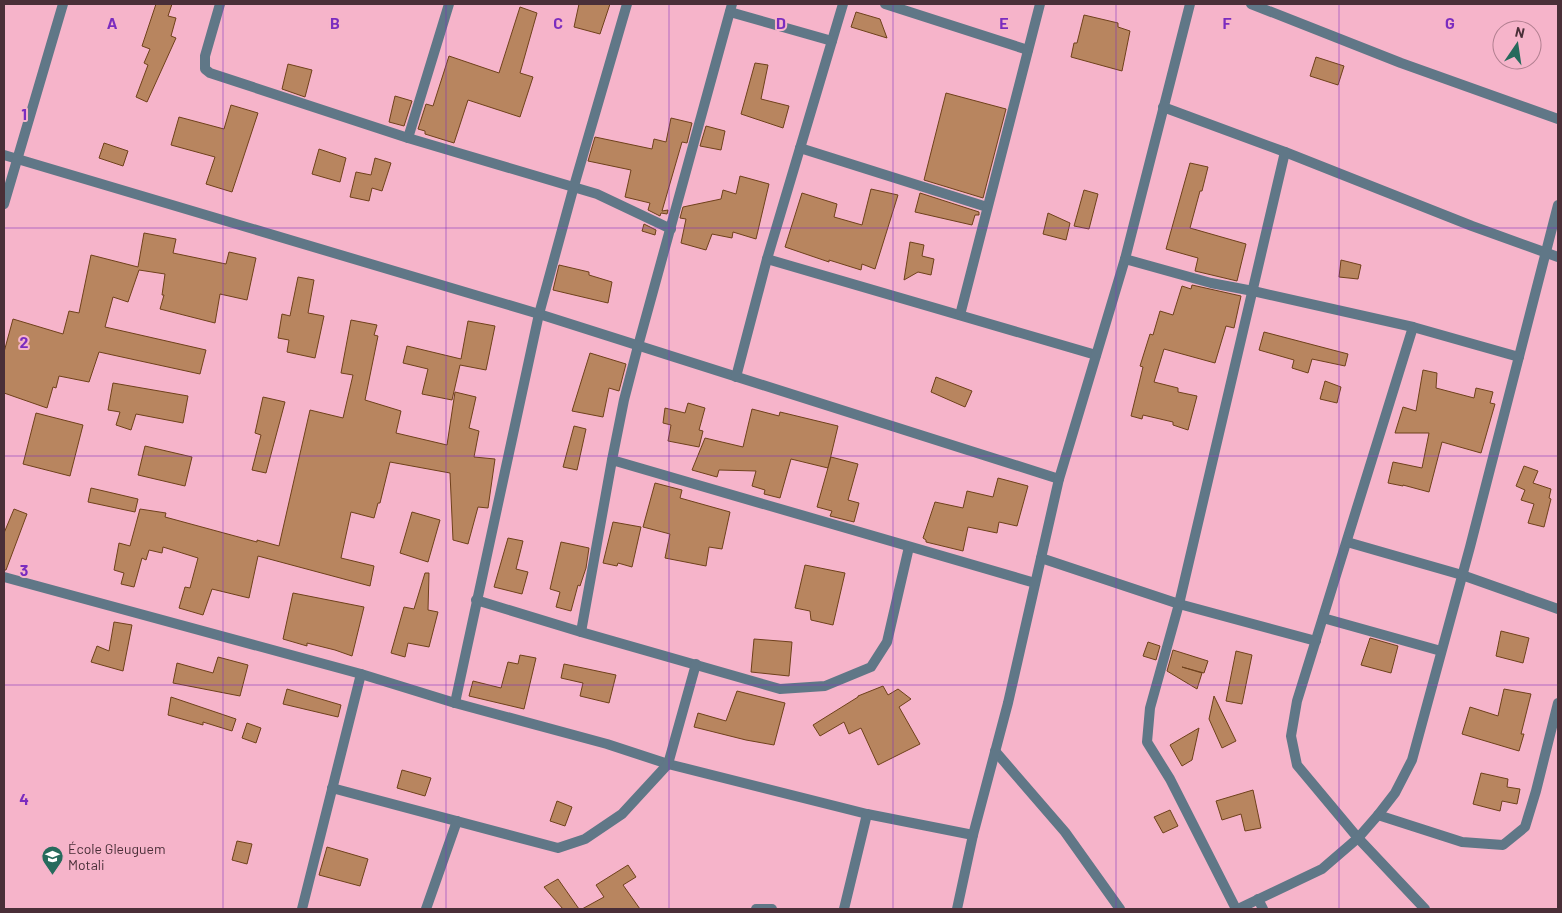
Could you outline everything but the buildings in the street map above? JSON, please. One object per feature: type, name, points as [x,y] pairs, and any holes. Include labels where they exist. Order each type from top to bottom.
[{"type":"street","points":[[4,204],[63,4]]},
{"type":"street","points":[[220,4],[205,56],[205,69],[210,74],[408,138],[574,186],[597,194],[671,229]]},
{"type":"street","points":[[408,138],[449,4]]},
{"type":"street","points":[[455,703],[540,314],[574,186],[627,4]]},
{"type":"street","points":[[736,377],[767,259],[843,4]]},
{"type":"street","points":[[885,4],[1028,50]]},
{"type":"street","points":[[960,315],[1040,4]]},
{"type":"street","points":[[957,909],[973,835],[995,751],[1059,479],[1125,259],[1190,4]]},
{"type":"street","points":[[1251,4],[1401,63],[1558,119]]},
{"type":"street","points":[[581,632],[624,400],[731,8],[832,41]]},
{"type":"street","points":[[1163,107],[1285,152],[1472,226],[1558,257]]},
{"type":"street","points":[[800,148],[988,207]]},
{"type":"street","points":[[1285,152],[1179,604],[1150,708],[1147,742],[1170,779],[1237,909],[1322,869],[1358,838],[1378,815],[1394,793],[1412,760],[1558,205]]},
{"type":"street","points":[[4,156],[540,314],[1059,479]]},
{"type":"street","points":[[767,259],[1096,355]]},
{"type":"street","points":[[1125,259],[1211,283],[1413,327],[1519,357]]},
{"type":"street","points":[[1413,327],[1297,701],[1291,736],[1297,765],[1358,838],[1425,909]]},
{"type":"street","points":[[612,460],[1035,583]]},
{"type":"street","points":[[1347,542],[1462,575],[1558,609]]},
{"type":"street","points":[[476,600],[780,689],[825,686],[871,667],[887,642],[908,546]]},
{"type":"street","points":[[1041,558],[1179,604],[1316,641]]},
{"type":"street","points":[[4,577],[361,674],[455,703],[607,744],[668,764],[867,814],[973,835]]},
{"type":"street","points":[[1323,618],[1442,651]]},
{"type":"street","points":[[332,788],[558,848],[585,839],[622,814],[668,764],[696,664]]},
{"type":"street","points":[[302,909],[361,674]]},
{"type":"street","points":[[1378,815],[1462,842],[1503,845],[1525,827],[1554,734],[1558,703]]},
{"type":"street","points":[[995,751],[1066,832],[1120,909]]},
{"type":"street","points":[[844,909],[867,814]]},
{"type":"street","points":[[426,909],[457,821]]},
{"type":"street","points":[[1258,899],[1263,909]]},
{"type":"street","points":[[756,909],[772,909]]},
{"type":"place","name":"École Gleuguem Motali","points":[[52,875]]}]
